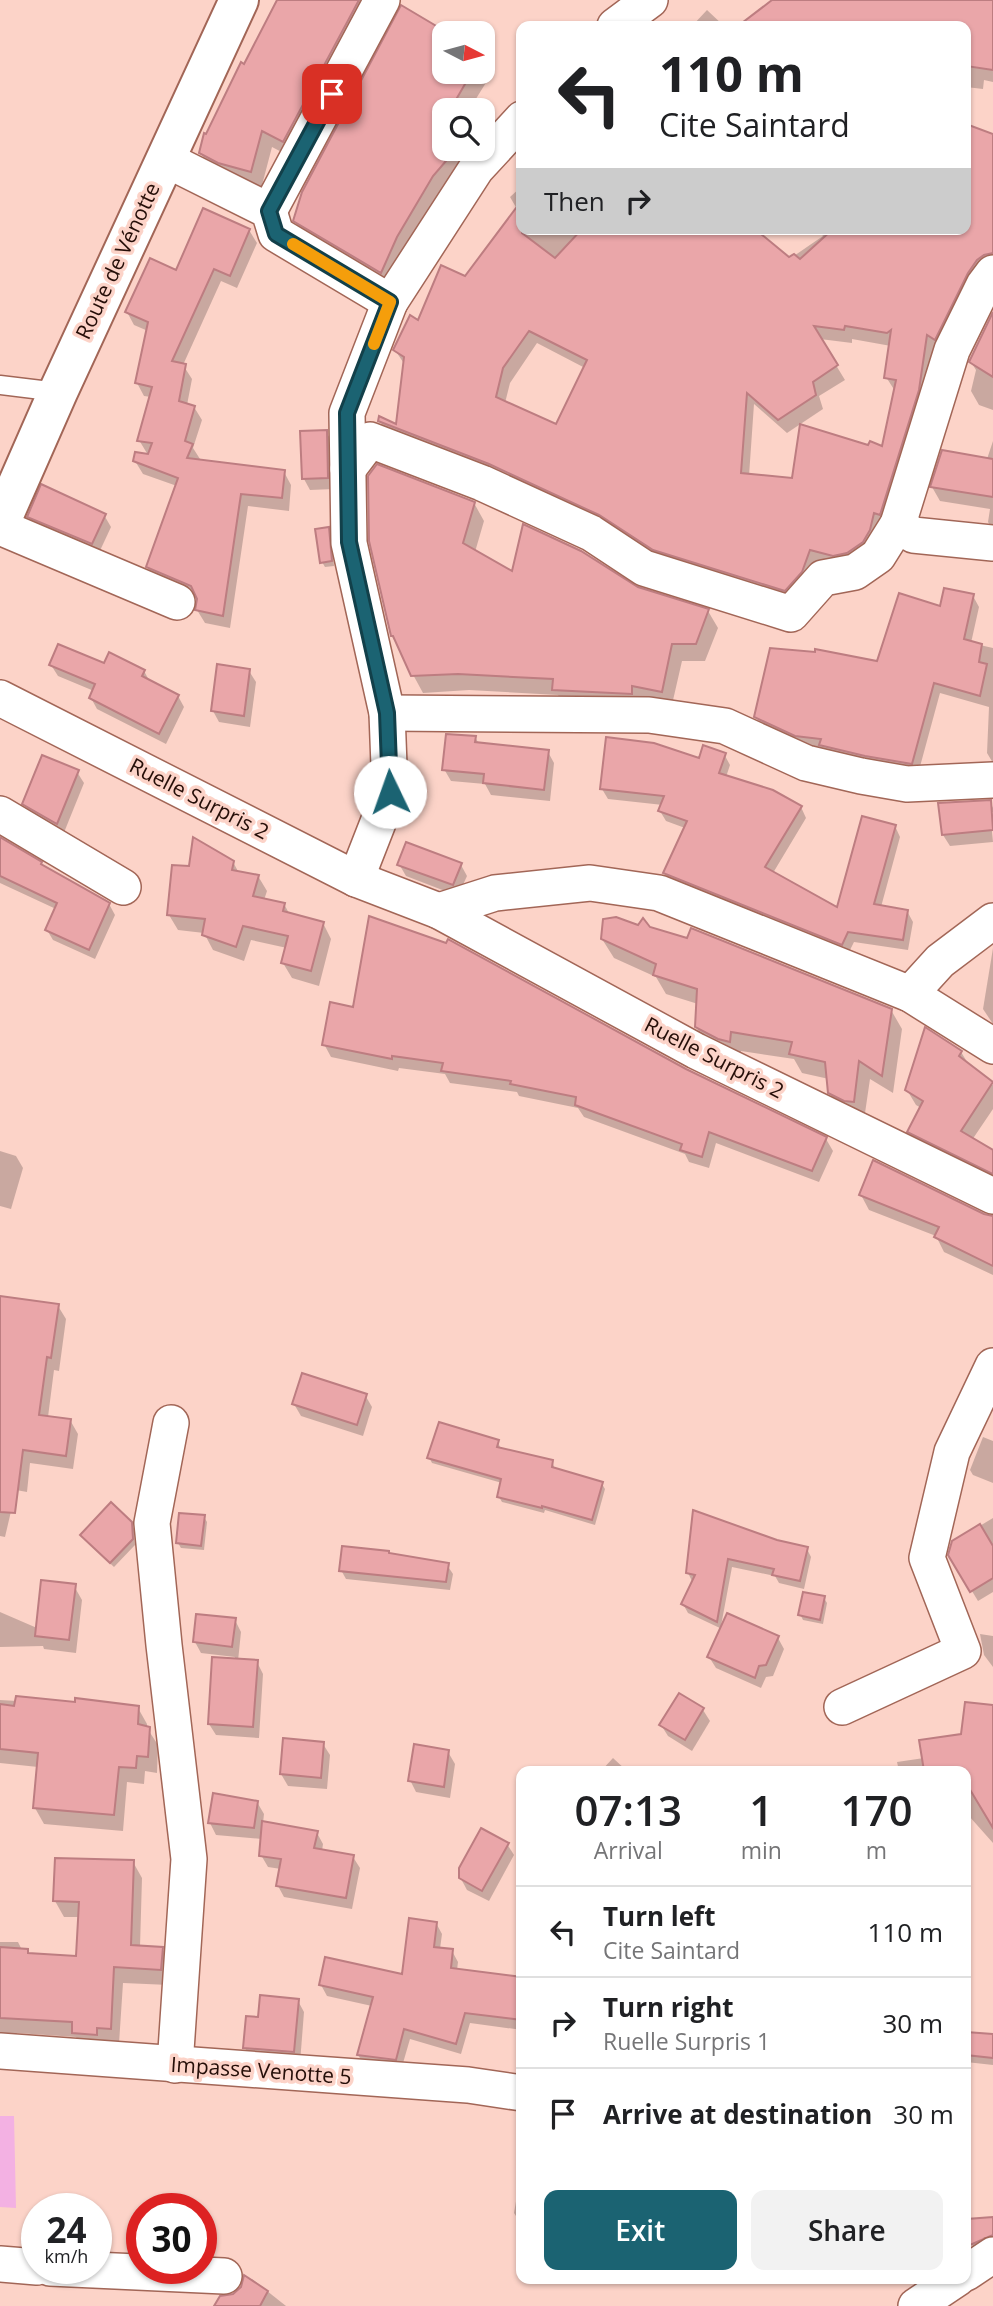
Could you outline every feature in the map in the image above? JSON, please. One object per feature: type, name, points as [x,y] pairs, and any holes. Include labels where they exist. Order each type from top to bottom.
[{"type":"street","name":"Route de Vénotte","points":[[0,526],[58,392],[239,0]]},
{"type":"street","points":[[382,0],[269,211],[276,234],[390,302]]},
{"type":"street","points":[[622,21],[650,0]]},
{"type":"street","points":[[356,879],[390,792],[387,713],[349,542],[347,413],[390,302],[476,169],[516,126]]},
{"type":"street","points":[[165,159],[269,211]]},
{"type":"street","points":[[348,469],[370,440],[482,483],[591,533],[644,568],[791,614],[823,578],[855,572],[878,556],[898,524],[952,349],[981,321],[984,285],[993,273]]},
{"type":"street","points":[[898,524],[913,535],[993,543]]},
{"type":"street","points":[[0,526],[177,602]]},
{"type":"street","name":"Ruelle Surpris 2","points":[[0,698],[356,879],[439,911],[696,1051],[993,1196]]},
{"type":"street","points":[[387,713],[649,715],[725,726],[806,763],[861,776],[908,784],[993,780]]},
{"type":"street","points":[[0,814],[123,887]]},
{"type":"street","points":[[439,911],[495,893],[590,883],[659,892],[910,994],[993,1046]]},
{"type":"street","points":[[910,994],[940,961],[993,921]]},
{"type":"street","points":[[842,1707],[963,1651],[928,1558],[951,1452],[993,1366]]},
{"type":"street","points":[[171,1423],[152,1523],[189,1859],[175,2065]]},
{"type":"street","name":"Impasse Venotte 5","points":[[0,2051],[468,2085],[516,2092]]},
{"type":"street","points":[[971,2270],[993,2255]]},
{"type":"street","points":[[0,2264],[21,2266]]},
{"type":"street","points":[[112,2271],[225,2276]]},
{"type":"street","points":[[916,2306],[949,2284]]},
{"type":"lane","points":[[0,385],[58,392]]},
{"type":"shaded area","points":[[0,2116],[14,2116],[16,2208],[0,2207]]},
{"type":"building","points":[[277,0],[359,0],[283,142],[262,131],[251,172],[218,163],[199,153],[204,133],[206,134],[241,62],[244,64]]},
{"type":"building","points":[[772,0],[993,0],[993,70],[971,67],[971,21],[745,21]]},
{"type":"building","points":[[401,5],[432,23],[432,84],[465,84],[457,98],[432,98],[432,161],[446,161],[433,176],[397,237],[381,273],[293,221],[302,192]]},
{"type":"building","points":[[971,126],[993,134],[993,253],[977,260],[968,273],[935,340],[927,335],[919,390],[880,515],[874,513],[870,530],[863,542],[847,553],[833,556],[810,550],[802,572],[785,591],[653,550],[599,515],[489,464],[378,421],[379,416],[396,424],[404,357],[393,350],[410,315],[418,320],[441,265],[465,276],[516,208],[516,235],[525,235],[555,258],[576,235],[762,235],[789,257],[794,254],[800,259],[826,235],[971,235]],"holes":[[[814,326],[844,330],[845,326],[887,333],[891,330],[884,378],[896,380],[882,446],[870,441],[868,445],[800,424],[792,478],[741,473],[747,393],[778,420],[816,395],[813,382],[838,365]],[[529,331],[587,360],[556,424],[496,397],[503,368]]]},
{"type":"building","points":[[203,208],[250,229],[230,276],[214,269],[172,361],[186,364],[179,401],[195,406],[185,441],[193,444],[187,458],[285,470],[282,498],[241,494],[223,616],[195,610],[197,599],[191,586],[146,567],[178,478],[133,461],[135,452],[148,454],[152,443],[137,441],[152,387],[135,383],[148,322],[125,312],[150,258],[176,270]]},
{"type":"building","points":[[993,312],[993,377],[969,362]]},
{"type":"building","points":[[327,430],[328,478],[302,479],[300,431]]},
{"type":"building","points":[[942,450],[993,459],[993,497],[930,487]]},
{"type":"building","points":[[377,464],[475,502],[463,543],[512,571],[523,524],[581,551],[638,587],[709,609],[696,644],[672,644],[662,692],[632,686],[632,694],[552,690],[553,679],[458,674],[411,676],[391,636],[369,541],[368,476]]},
{"type":"building","points":[[41,484],[106,514],[92,544],[27,517]]},
{"type":"building","points":[[329,527],[332,561],[320,563],[315,529]]},
{"type":"building","points":[[944,588],[974,594],[964,639],[982,644],[979,662],[987,664],[980,696],[934,683],[912,764],[819,745],[821,739],[795,736],[754,717],[770,648],[815,652],[815,649],[877,661],[899,593],[940,606]]},
{"type":"building","points":[[58,644],[104,663],[109,652],[145,670],[142,676],[179,695],[159,734],[89,698],[95,684],[49,665]]},
{"type":"building","points":[[217,664],[250,669],[244,716],[211,711]]},
{"type":"building","points":[[446,734],[476,736],[475,742],[549,750],[544,790],[483,783],[484,774],[442,770]]},
{"type":"building","points":[[606,737],[654,743],[699,758],[703,745],[726,753],[719,773],[773,790],[802,806],[765,867],[837,907],[862,816],[896,825],[874,904],[908,910],[903,940],[848,932],[842,945],[663,873],[687,821],[658,811],[664,796],[600,789]]},
{"type":"building","points":[[42,755],[79,770],[57,824],[22,804]]},
{"type":"building","points":[[991,800],[993,830],[942,835],[938,803]]},
{"type":"building","points":[[0,837],[110,903],[89,950],[45,930],[57,903],[0,876]]},
{"type":"building","points":[[193,837],[234,861],[232,870],[259,875],[253,896],[285,903],[283,911],[324,922],[311,971],[281,963],[288,936],[243,926],[236,947],[202,935],[205,919],[167,915],[172,865],[189,866]]},
{"type":"building","points":[[406,842],[462,863],[453,885],[397,865]]},
{"type":"building","points":[[369,916],[446,943],[448,939],[686,1069],[827,1137],[812,1171],[709,1132],[702,1157],[680,1150],[682,1144],[575,1105],[576,1097],[510,1084],[511,1081],[441,1071],[443,1063],[392,1056],[392,1059],[322,1045],[330,1002],[353,1007]]},
{"type":"building","points":[[616,917],[638,925],[643,918],[650,927],[687,938],[691,928],[892,1009],[882,1076],[859,1061],[854,1102],[844,1101],[828,1093],[825,1062],[789,1054],[792,1042],[731,1032],[730,1042],[695,1027],[697,989],[653,975],[656,964],[601,939],[603,919]]},
{"type":"building","points":[[925,1027],[962,1051],[959,1056],[993,1082],[961,1131],[993,1150],[993,1174],[907,1132],[923,1101],[905,1090]]},
{"type":"building","points":[[873,1160],[993,1216],[993,1266],[934,1237],[939,1227],[859,1195]]},
{"type":"building","points":[[0,1296],[59,1304],[51,1358],[47,1357],[39,1415],[71,1419],[66,1456],[23,1450],[15,1513],[0,1512]]},
{"type":"building","points":[[302,1373],[367,1394],[357,1425],[292,1404]]},
{"type":"building","points":[[439,1422],[499,1440],[497,1447],[553,1460],[552,1467],[603,1482],[592,1520],[497,1497],[501,1479],[427,1458]]},
{"type":"building","points":[[111,1502],[132,1522],[133,1539],[110,1563],[80,1535]]},
{"type":"building","points":[[693,1510],[777,1540],[808,1547],[800,1581],[772,1575],[774,1569],[728,1559],[717,1622],[681,1604],[695,1575],[686,1573]]},
{"type":"building","points":[[179,1513],[205,1515],[201,1546],[176,1543]]},
{"type":"building","points":[[980,1524],[993,1546],[993,1578],[970,1592],[948,1555],[952,1541]]},
{"type":"building","points":[[342,1546],[389,1551],[449,1563],[446,1582],[339,1571]]},
{"type":"building","points":[[41,1580],[76,1584],[69,1640],[35,1636]]},
{"type":"building","points":[[803,1592],[825,1596],[820,1620],[798,1615]]},
{"type":"building","points":[[727,1613],[779,1636],[766,1665],[759,1666],[755,1678],[707,1657]]},
{"type":"building","points":[[196,1614],[236,1618],[232,1647],[193,1642]]},
{"type":"building","points":[[212,1657],[258,1660],[253,1727],[208,1724]]},
{"type":"building","points":[[679,1693],[704,1708],[685,1740],[659,1725]]},
{"type":"building","points":[[16,1696],[75,1702],[75,1698],[139,1706],[138,1724],[150,1727],[148,1757],[137,1756],[136,1768],[119,1767],[114,1815],[33,1808],[38,1753],[0,1749],[0,1704],[14,1706]]},
{"type":"building","points":[[965,1702],[993,1705],[993,1828],[971,1791],[971,1766],[923,1766],[919,1740],[961,1734]]},
{"type":"building","points":[[283,1738],[324,1742],[321,1778],[280,1774]]},
{"type":"building","points":[[414,1744],[449,1750],[444,1787],[408,1781]]},
{"type":"building","points":[[213,1793],[258,1801],[254,1828],[208,1823]]},
{"type":"building","points":[[262,1821],[318,1831],[314,1848],[354,1855],[346,1898],[276,1886],[281,1859],[259,1856]]},
{"type":"building","points":[[481,1828],[509,1843],[482,1891],[459,1878],[459,1868]]},
{"type":"building","points":[[55,1858],[134,1860],[131,1945],[163,1947],[161,1970],[114,1967],[111,2029],[97,2028],[97,2035],[72,2033],[72,2022],[0,2018],[0,1947],[28,1949],[28,1953],[76,1956],[79,1902],[53,1901]]},
{"type":"building","points":[[409,1918],[437,1922],[434,1947],[453,1949],[451,1968],[516,1976],[516,2019],[465,2013],[456,2044],[404,2029],[396,2060],[357,2055],[373,1997],[319,1985],[325,1957],[402,1974]]},
{"type":"building","points":[[260,1995],[299,1999],[294,2052],[243,2048],[246,2016],[258,2017]]},
{"type":"building","points":[[971,2032],[993,2034],[993,2058],[971,2056]]},
{"type":"building","points":[[993,2217],[993,2235],[971,2245],[971,2219]]},
{"type":"building","points":[[244,2275],[268,2291],[260,2306],[214,2306],[220,2296],[233,2294],[241,2287]]},
{"type":"slow traffic","points":[[293,244],[390,302],[374,344]]},
{"type":"route","points":[[332,94],[269,211],[276,234],[390,302],[347,413],[349,542],[387,713],[390,792]]}]
